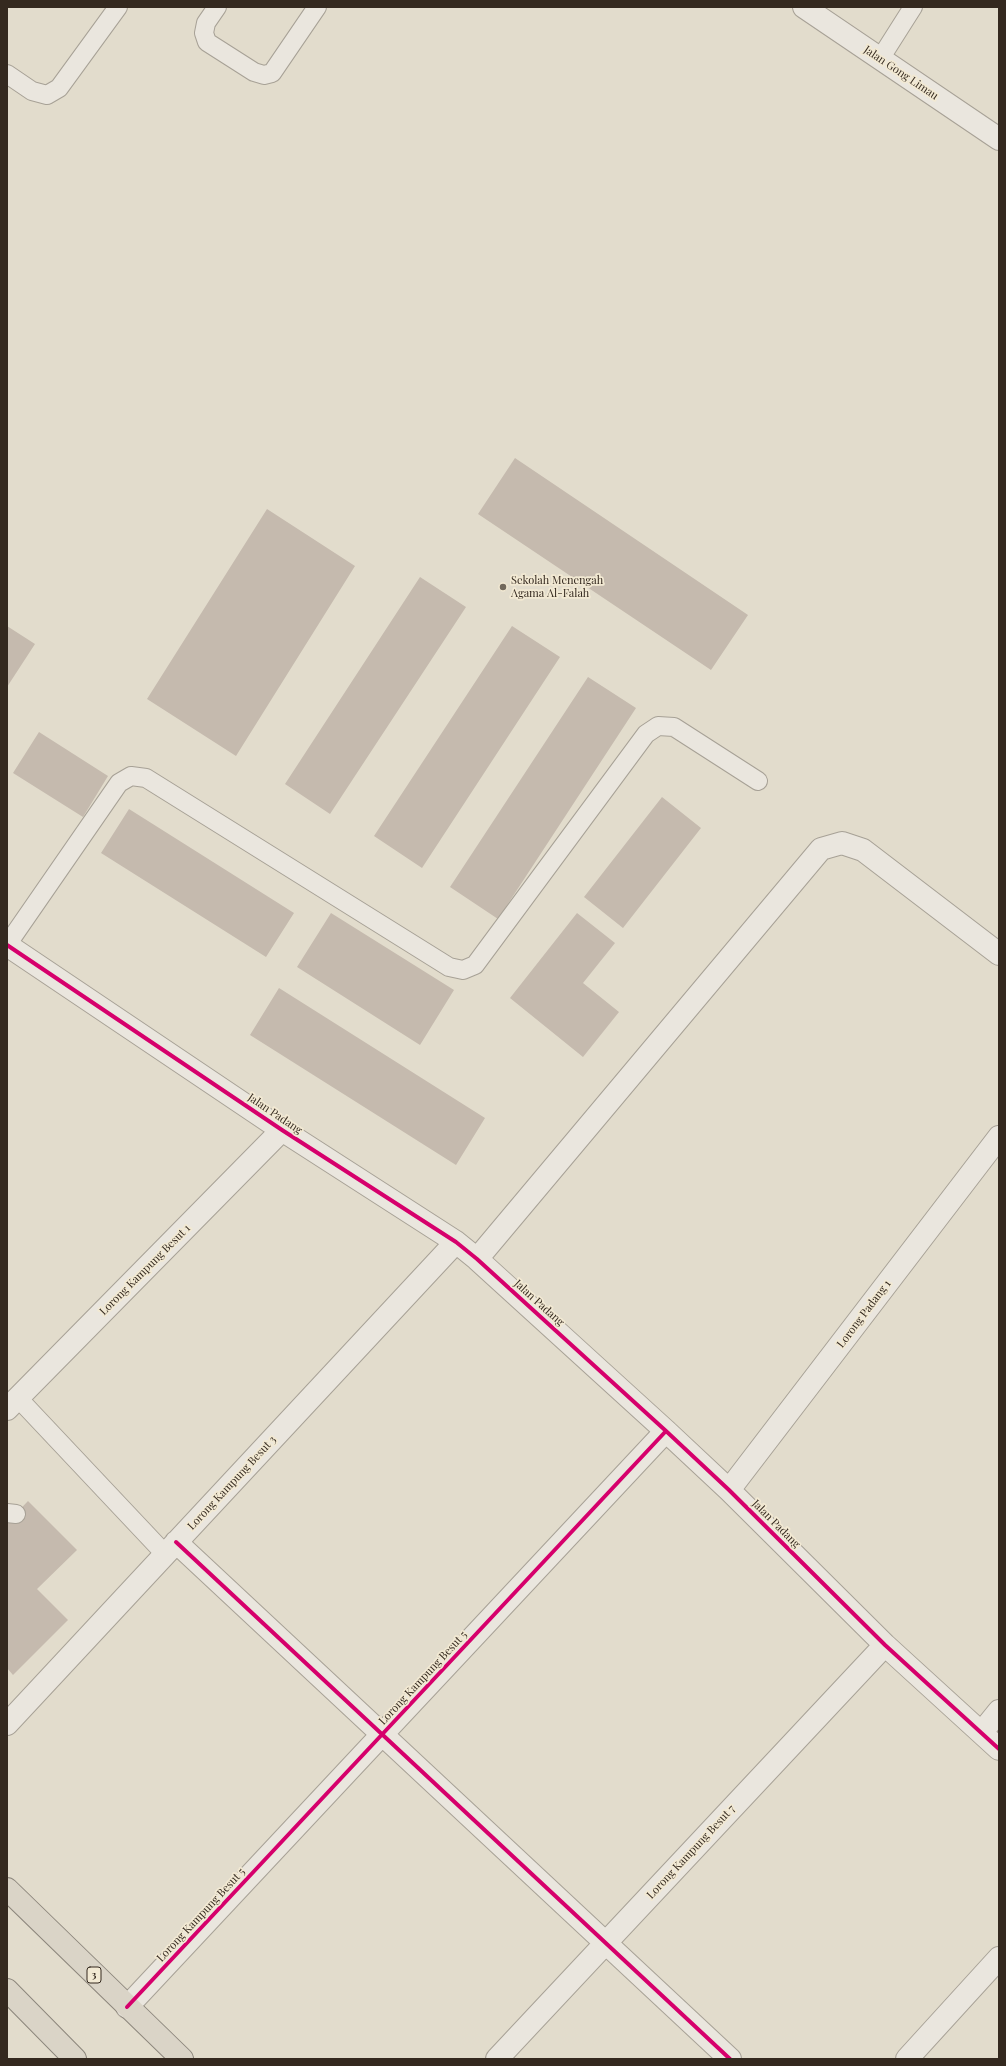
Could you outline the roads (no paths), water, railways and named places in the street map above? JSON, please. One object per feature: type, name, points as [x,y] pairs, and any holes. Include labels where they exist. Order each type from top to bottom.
[{"type":"highway","name":"3","points":[[7,1889],[182,2059]]},
{"type":"highway","points":[[7,1990],[75,2059]]},
{"type":"street","name":"Jalan Gong Limau","points":[[804,7],[999,138]]},
{"type":"street","points":[[477,1259],[821,849],[842,843],[863,850],[999,954]]},
{"type":"street","name":"Jalan Padang","points":[[7,945],[282,1130],[456,1242],[477,1259],[729,1490],[885,1645],[999,1749]]},
{"type":"street","name":"Lorong Kampung Besut 1","points":[[13,1403],[282,1130]]},
{"type":"street","name":"Lorong Padang 1","points":[[729,1490],[999,1137]]},
{"type":"street","name":"Lorong Kampung Besut 3","points":[[7,1724],[456,1242]]},
{"type":"street","name":"Lorong Kampung Besut 5","points":[[127,2007],[666,1431]]},
{"type":"street","points":[[171,1548],[382,1734],[730,2059]]},
{"type":"street","name":"Lorong Kampung Besut 7","points":[[497,2059],[885,1645]]},
{"type":"street","points":[[982,1732],[999,1711]]},
{"type":"street","points":[[907,2059],[999,1958]]},
{"type":"lane","points":[[7,74],[32,90],[46,95],[60,88],[118,7]]},
{"type":"lane","points":[[217,7],[206,24],[204,33],[207,42],[254,72],[264,75],[272,73],[317,7]]},
{"type":"lane","points":[[880,58],[913,7]]},
{"type":"lane","points":[[7,945],[119,783],[131,776],[146,778],[449,967],[463,970],[475,965],[646,734],[658,726],[674,727],[758,781]]},
{"type":"lane","points":[[13,1403],[171,1548]]},
{"type":"place","name":"Sekolah Menengah Agama Al-Falah","points":[[503,587]]}]
